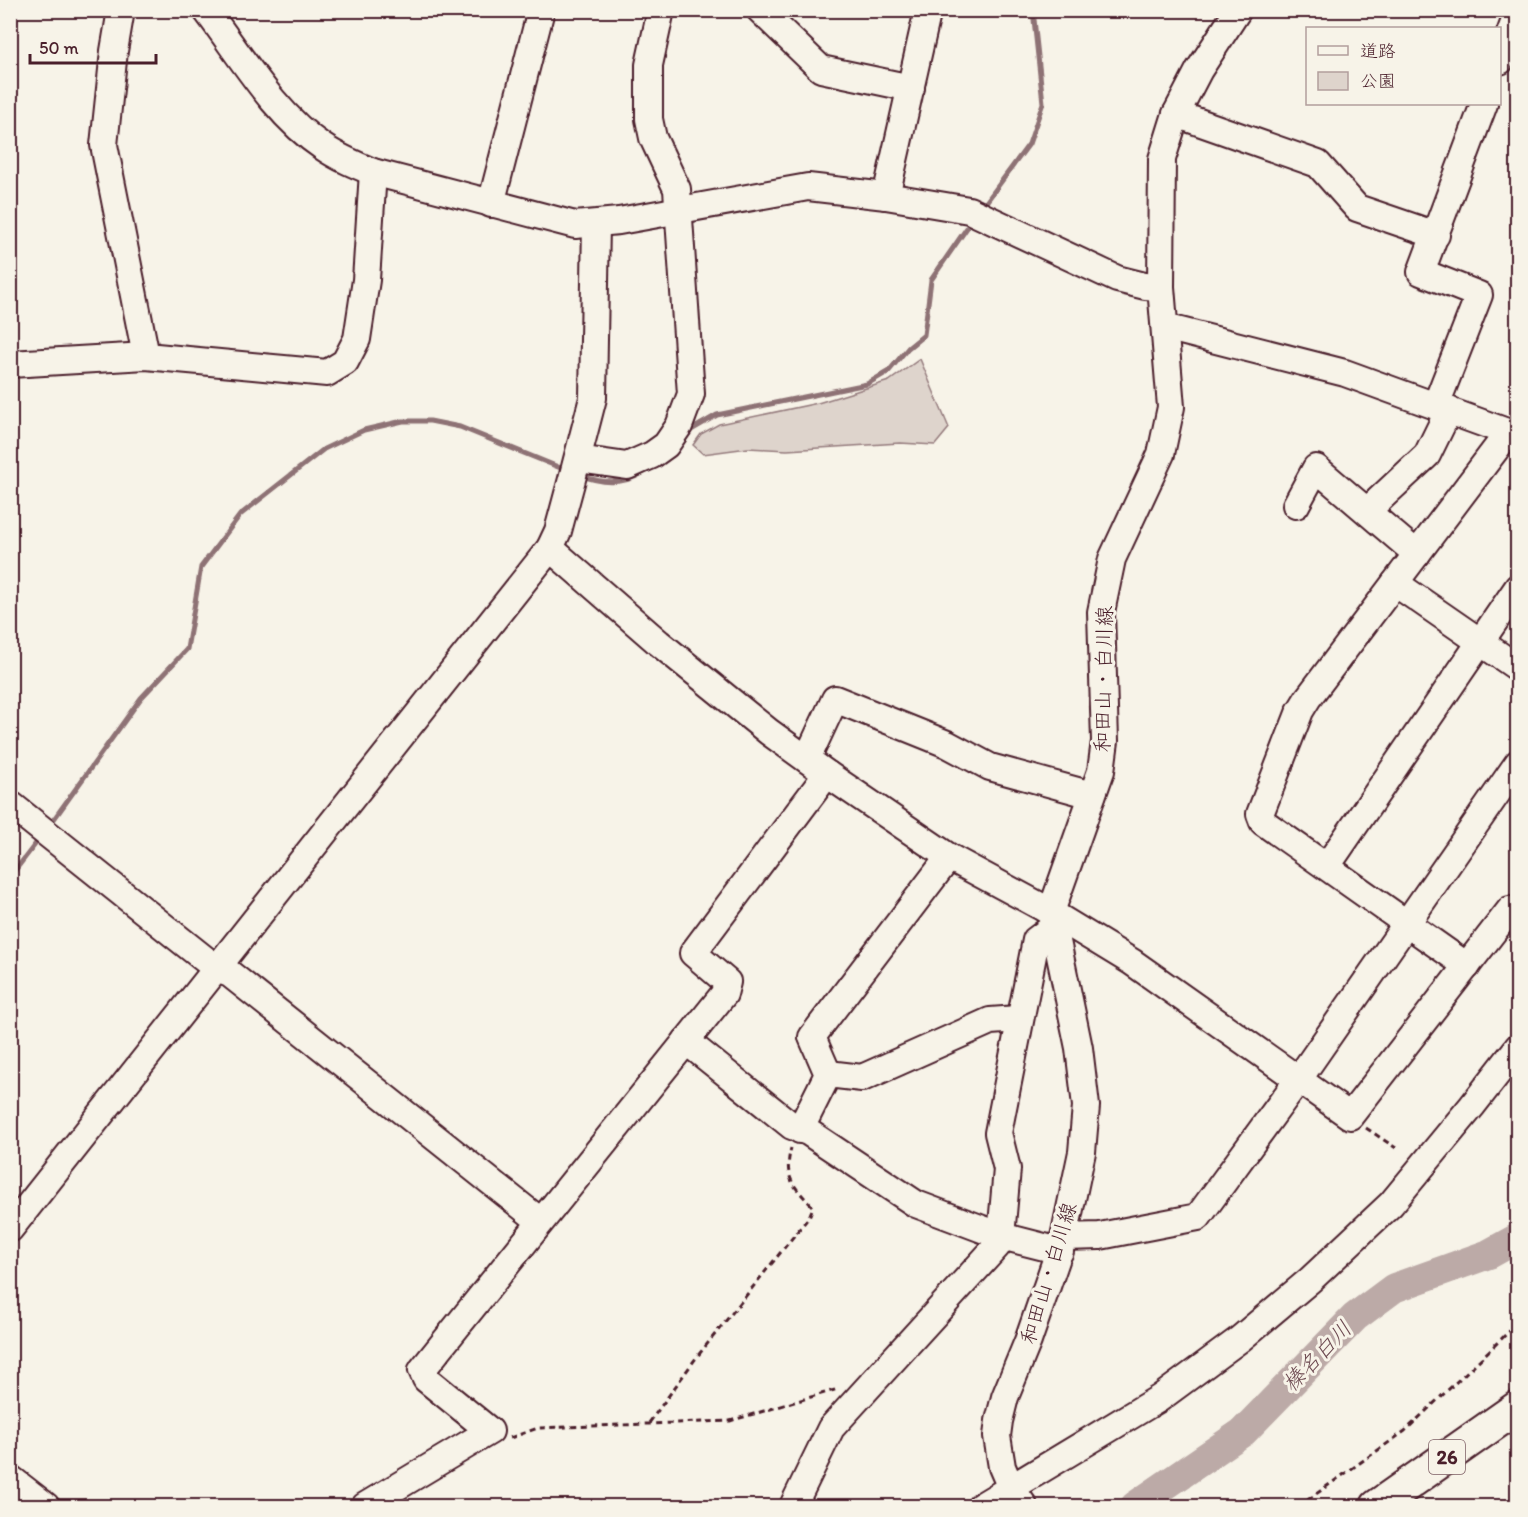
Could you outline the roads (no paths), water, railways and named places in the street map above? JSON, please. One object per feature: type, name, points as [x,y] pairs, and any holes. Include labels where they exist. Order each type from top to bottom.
[{"type":"main road","name":"26","points":[[1377,1506],[1518,1407]]},
{"type":"street","points":[[121,10],[114,51],[104,146],[146,356]]},
{"type":"street","points":[[206,10],[280,107],[301,128],[335,154],[373,172],[575,225],[596,224],[808,187],[886,196],[969,210],[1117,279],[1145,286],[1161,287]]},
{"type":"street","points":[[491,204],[541,10]]},
{"type":"street","points":[[576,466],[640,462],[666,445],[686,411],[691,394],[677,189],[653,138],[649,119],[650,65],[661,10]]},
{"type":"street","points":[[760,10],[821,69],[911,88]]},
{"type":"street","points":[[886,196],[928,10]]},
{"type":"street","name":"和田山・白川線","points":[[1017,1496],[1000,1460],[999,1421],[1005,1397],[1062,1244],[1082,1152],[1086,1106],[1079,1048],[1051,920],[1101,771],[1105,741],[1101,612],[1112,559],[1161,454],[1171,408],[1161,287],[1162,159],[1176,114],[1200,70],[1238,10]]},
{"type":"street","points":[[1501,58],[1518,12]]},
{"type":"street","points":[[1367,512],[1427,455],[1479,295],[1421,272],[1484,105]]},
{"type":"street","points":[[1176,114],[1318,164],[1357,208],[1436,236]]},
{"type":"street","points":[[10,364],[146,356],[201,359],[327,373],[337,369],[352,350],[357,339],[366,280],[373,172]]},
{"type":"street","points":[[10,1229],[550,548],[558,531],[593,398],[596,224]]},
{"type":"street","points":[[1165,327],[1345,373],[1512,434],[1417,554],[1300,711],[1260,814],[1263,822],[1408,922],[1467,966]]},
{"type":"street","points":[[1296,505],[1316,468],[1417,554]]},
{"type":"street","points":[[550,548],[659,643],[817,767],[949,857],[1051,920],[1132,962],[1350,1116],[1510,910]]},
{"type":"street","points":[[1395,583],[1518,668]]},
{"type":"street","points":[[1327,866],[1518,587]]},
{"type":"street","points":[[365,1506],[490,1431],[426,1379],[422,1370],[724,994],[727,982],[693,953],[817,767],[835,699],[947,744],[990,767],[1092,795]]},
{"type":"street","points":[[686,1041],[800,1130],[808,1132],[916,1204],[1001,1236],[1062,1244],[1198,1217],[1298,1080],[1518,763]]},
{"type":"street","points":[[10,804],[217,969],[230,974],[540,1221]]},
{"type":"street","points":[[800,1130],[828,1074],[812,1037],[949,857]]},
{"type":"street","points":[[792,1506],[824,1438],[997,1246],[1001,1236],[1007,1169],[998,1133],[1018,1019],[1036,940],[1051,920]]},
{"type":"street","points":[[828,1074],[862,1078],[990,1021],[1018,1019]]},
{"type":"street","points":[[981,1506],[1017,1496],[1160,1398],[1240,1339],[1310,1280],[1391,1204],[1518,1047]]},
{"type":"street","points":[[10,1478],[46,1506]]},
{"type":"waterway","points":[[981,209],[1029,144],[1043,103],[1033,10]]},
{"type":"waterway","points":[[686,433],[717,415],[867,384],[889,371],[908,348],[924,335],[931,280],[973,219]]},
{"type":"waterway","points":[[49,826],[141,698],[187,649],[201,567],[240,515],[324,449],[364,430],[403,421],[430,421],[460,427],[568,471]]},
{"type":"waterway","points":[[579,475],[612,482],[628,479],[644,472]]},
{"type":"waterway","points":[[10,877],[40,838]]},
{"type":"waterway","name":"榛名白川","points":[[1135,1506],[1243,1432],[1355,1317],[1394,1288],[1489,1254],[1518,1238]]}]
